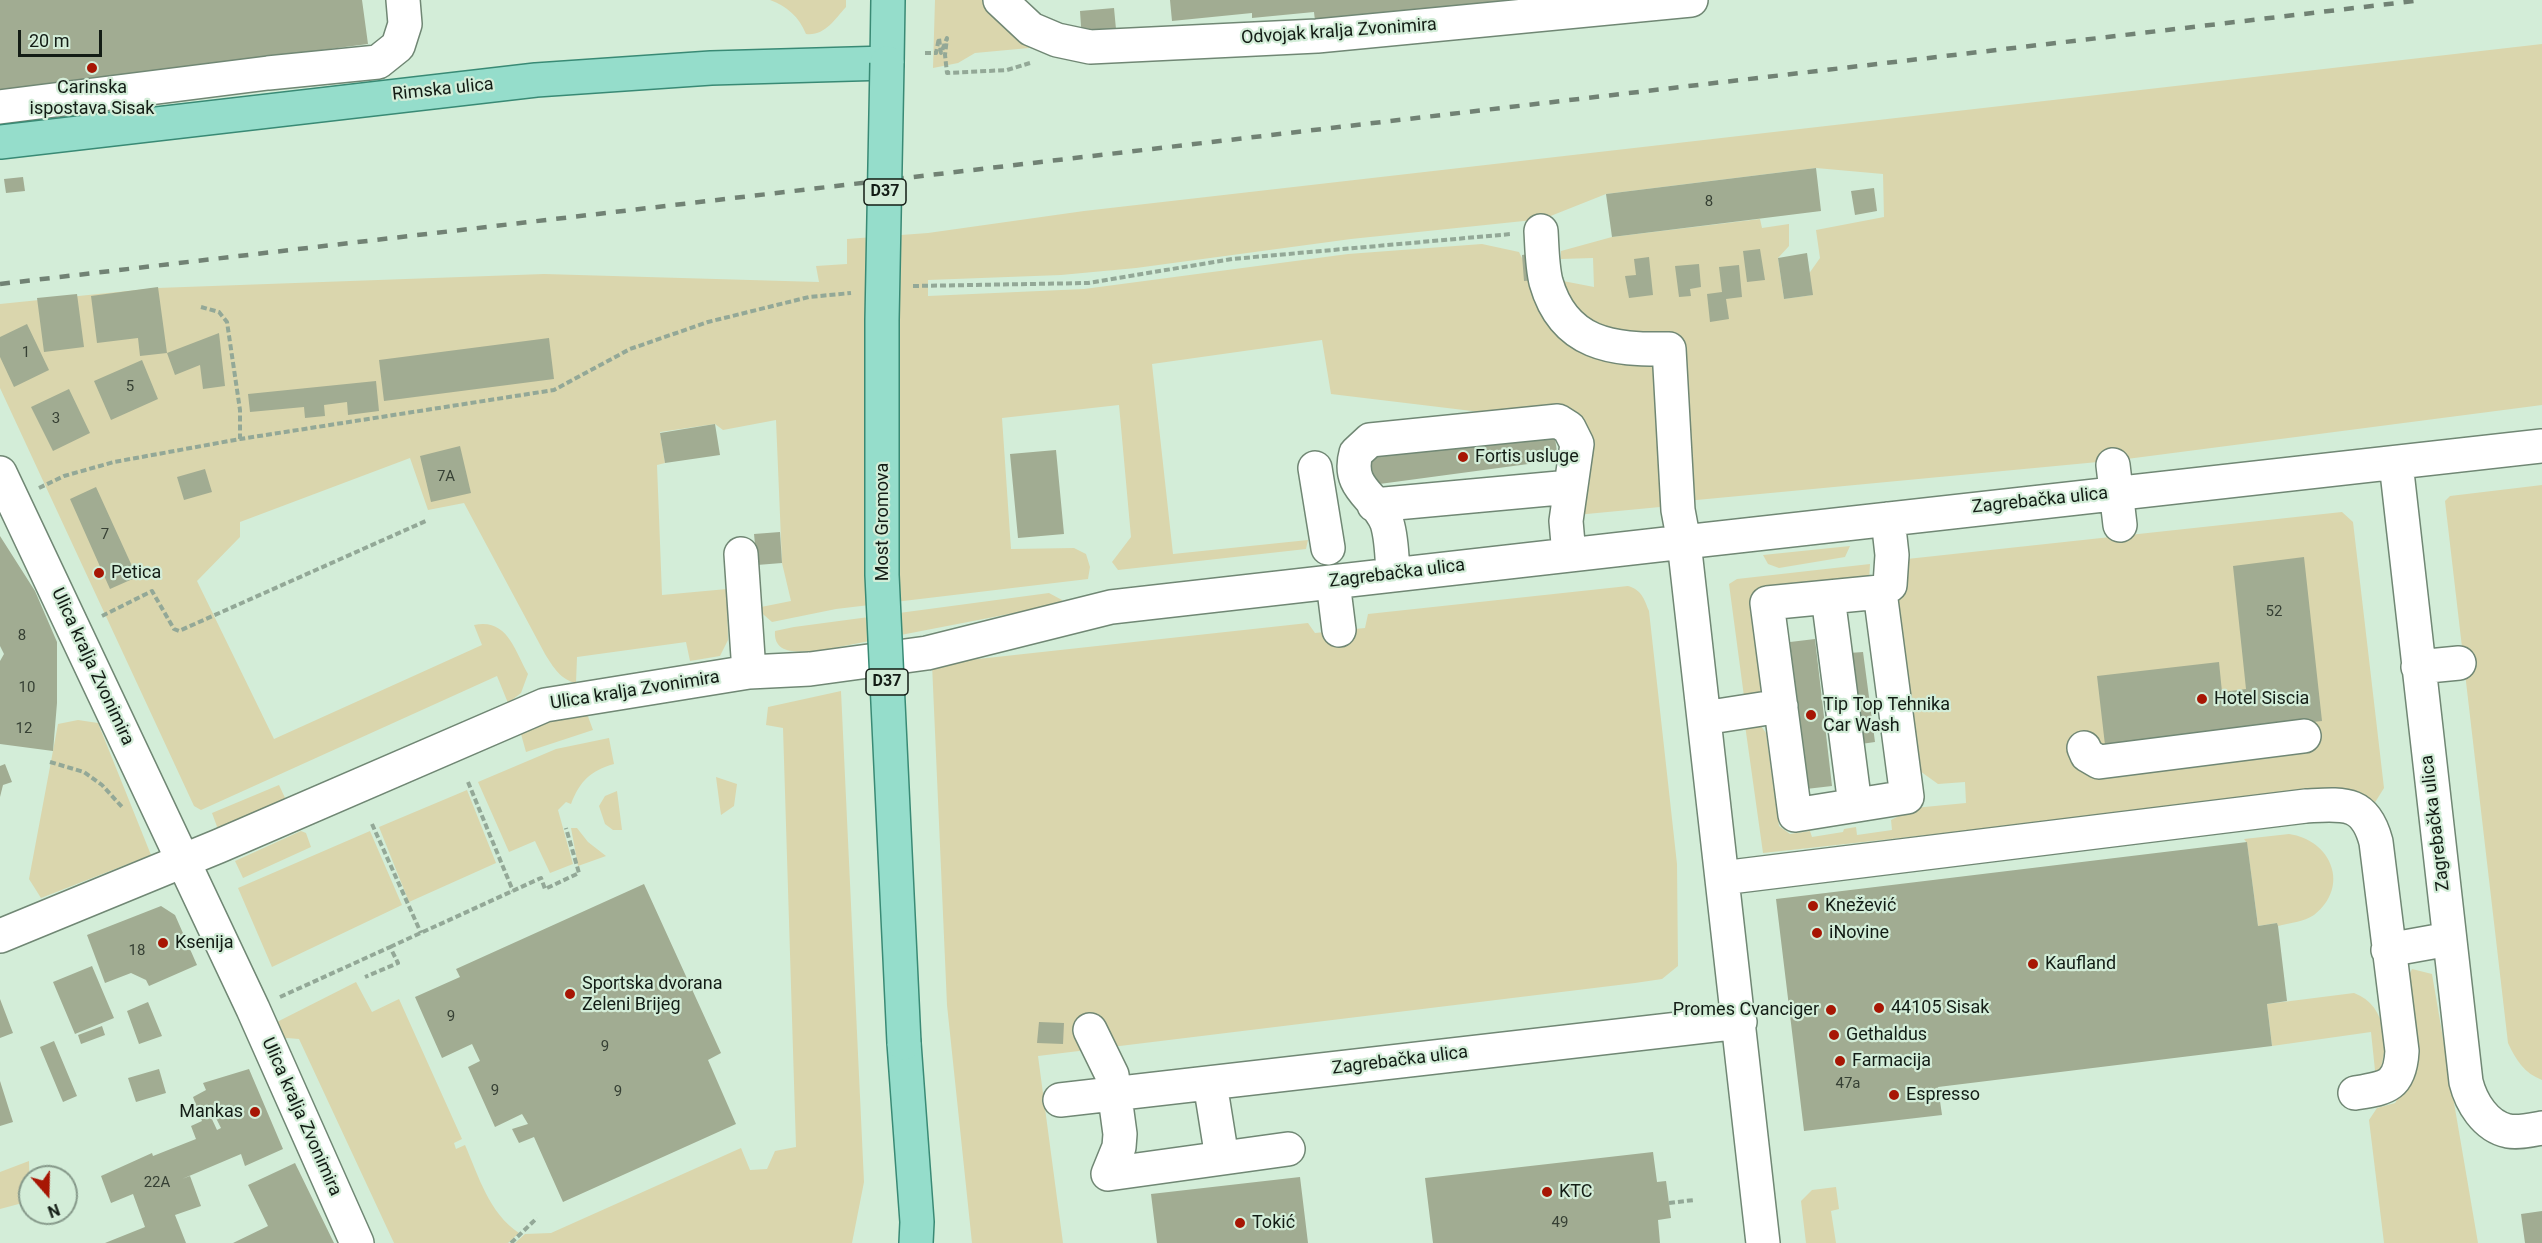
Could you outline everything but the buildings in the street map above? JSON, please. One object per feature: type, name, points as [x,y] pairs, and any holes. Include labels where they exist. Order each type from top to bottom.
[{"type":"main road","name":"Most Gromova","points":[[888,0],[882,320],[882,575],[904,1043],[919,1236]]},
{"type":"main road","name":"Rimska ulica","points":[[0,142],[536,80],[711,68],[887,63]]},
{"type":"street","points":[[0,107],[268,72],[378,62],[398,46],[405,24],[403,0]]},
{"type":"street","name":"Odvojak kralja Zvonimira","points":[[1000,0],[1031,29],[1057,39],[1090,47],[1317,36],[1691,0]]},
{"type":"street","points":[[1541,231],[1546,280],[1555,305],[1573,330],[1605,345],[1634,349],[1669,349],[1678,510],[1684,542],[1740,1022],[1763,1243]]},
{"type":"street","points":[[1393,575],[1387,524],[1359,485],[1354,459],[1359,448],[1370,440],[1558,421],[1569,428],[1577,444],[1566,521],[1569,555]]},
{"type":"street","name":"Zagrebačka ulica","points":[[1111,607],[1888,519],[2115,479],[2396,463],[2542,446]]},
{"type":"street","name":"Zagrebačka ulica","points":[[2396,463],[2449,939],[2469,1094],[2475,1107],[2496,1126],[2518,1132],[2542,1128]]},
{"type":"street","points":[[1315,468],[1328,548]]},
{"type":"street","points":[[2115,479],[2120,525]]},
{"type":"street","name":"Ulica kralja Zvonimira","points":[[6,486],[254,1009],[357,1243]]},
{"type":"street","points":[[1374,505],[1570,487]]},
{"type":"street","points":[[1880,592],[1907,797],[1795,815],[1767,603],[1880,592],[1890,585],[1891,578],[1888,519]]},
{"type":"street","points":[[741,554],[749,672]]},
{"type":"street","points":[[1333,582],[1339,630]]},
{"type":"street","points":[[1828,597],[1855,805]]},
{"type":"street","name":"Ulica kralja Zvonimira","points":[[183,860],[545,705],[749,672],[810,669],[927,653],[1111,607]]},
{"type":"street","points":[[2418,667],[2459,663]]},
{"type":"street","points":[[1704,718],[1781,706]]},
{"type":"street","points":[[2084,748],[2091,760],[2099,762],[2304,736]]},
{"type":"street","points":[[1722,878],[2306,806],[2344,804],[2356,808],[2372,826],[2398,1015],[2401,1064],[2398,1075],[2390,1084],[2380,1089],[2355,1094]]},
{"type":"street","points":[[0,936],[183,860]]},
{"type":"street","points":[[2388,950],[2449,939]]},
{"type":"street","name":"Zagrebačka ulica","points":[[1060,1100],[1740,1022]]},
{"type":"street","points":[[1090,1030],[1112,1075],[1115,1094],[1120,1134],[1119,1147],[1108,1174],[1288,1149]]},
{"type":"street","points":[[1210,1083],[1222,1158]]},
{"type":"path","points":[[925,53],[936,53],[939,38],[941,53],[947,38],[945,55],[947,73],[1007,70],[1032,63],[1051,49],[1057,39]]},
{"type":"path","points":[[908,287],[1088,283],[1232,259],[1541,231]]},
{"type":"path","points":[[6,486],[64,476],[114,462],[240,439],[554,390],[630,349],[708,322],[808,297],[853,293]]},
{"type":"path","points":[[201,307],[219,312],[227,322],[240,410],[240,439]]},
{"type":"path","points":[[74,629],[152,591],[174,629],[179,631],[428,520]]},
{"type":"path","points":[[50,762],[84,772],[102,785],[129,816],[167,826]]},
{"type":"path","points":[[468,782],[513,891]]},
{"type":"path","points":[[372,824],[421,933]]},
{"type":"path","points":[[254,1009],[541,878],[545,890],[579,873],[566,828]]},
{"type":"path","points":[[365,977],[398,963],[390,947]]},
{"type":"path","points":[[1669,1203],[1694,1200]]},
{"type":"path","points":[[511,1243],[537,1218]]},
{"type":"shaded area","points":[[770,0],[846,0],[846,7],[824,30],[806,34],[792,13],[782,5]]},
{"type":"shaded area","points":[[935,0],[990,0],[1035,42],[1029,48],[975,53],[958,63],[933,68]]},
{"type":"shaded area","points":[[2542,44],[2542,405],[2119,460],[1686,501],[1674,338],[1608,339],[1578,322],[1566,309],[1563,281],[1594,287],[1593,258],[1561,259],[1561,251],[1612,237],[1760,219],[1762,228],[1789,224],[1789,246],[1778,258],[1784,299],[1812,295],[1808,275],[1820,258],[1816,230],[1884,217],[1883,174],[1816,168],[1606,194],[1543,219],[1351,239],[1136,268],[1061,275],[928,280],[928,296],[1084,289],[1348,254],[1482,244],[1519,252],[1537,288],[1567,338],[1602,356],[1659,362],[1660,507],[1576,515],[1589,450],[1580,424],[1331,394],[1322,340],[1152,364],[1173,554],[1308,540],[1306,549],[1118,570],[1112,562],[1131,537],[1119,405],[1002,418],[1011,549],[1074,548],[1086,554],[1090,567],[1088,579],[836,609],[772,622],[756,608],[791,601],[782,563],[776,420],[723,430],[715,424],[660,432],[665,463],[657,465],[662,595],[727,589],[728,640],[720,656],[690,661],[686,642],[577,657],[576,683],[562,676],[548,659],[464,503],[428,510],[410,458],[240,522],[240,537],[197,581],[274,739],[482,645],[474,625],[494,626],[508,638],[528,674],[521,693],[508,703],[497,676],[201,810],[194,806],[0,388],[0,304],[157,288],[544,274],[819,282],[816,266],[847,264],[847,239],[928,233],[1084,211]]},
{"type":"shaded area","points":[[2542,485],[2542,1080],[2530,1074],[2521,1065],[2508,1043],[2445,501],[2450,496]]},
{"type":"shaded area","points":[[2342,512],[2353,522],[2384,788],[2374,804],[2352,791],[2304,794],[1763,853],[1745,725],[1761,726],[1766,733],[1779,826],[1790,834],[1810,831],[1812,837],[1843,832],[1844,829],[1856,827],[1857,835],[1892,830],[1891,820],[1914,808],[1966,803],[1965,782],[1938,784],[1913,766],[1892,609],[1906,583],[1907,559]]},
{"type":"shaded area","points":[[1850,546],[1845,557],[1779,568],[1768,564],[1763,555]]},
{"type":"shaded area","points":[[1870,564],[1869,581],[1779,593],[1761,694],[1745,704],[1729,584],[1737,579]]},
{"type":"shaded area","points":[[1628,586],[1639,593],[1649,611],[1677,864],[1678,966],[1662,979],[1635,983],[1038,1056],[1063,1243],[972,1243],[947,1005],[932,664],[1308,623],[1315,633],[1365,628],[1368,614]]},
{"type":"shaded area","points":[[1049,593],[1062,600],[1061,604],[823,650],[792,651],[779,646],[776,640],[775,631],[794,627]]},
{"type":"shaded area","points":[[841,691],[864,1182],[852,1243],[515,1243],[525,1234],[551,1233],[741,1148],[750,1170],[767,1169],[775,1151],[796,1147],[783,728],[766,725],[768,707]]},
{"type":"shaded area","points":[[586,711],[593,730],[526,752],[521,734],[528,728]]},
{"type":"shaded area","points":[[78,720],[98,723],[151,855],[41,898],[29,879],[58,724]]},
{"type":"shaded area","points":[[609,738],[614,764],[598,770],[587,778],[578,789],[571,804],[566,802],[558,810],[573,864],[550,873],[535,841],[509,852],[478,782],[556,749]]},
{"type":"shaded area","points":[[716,777],[737,784],[734,806],[721,815]]},
{"type":"shaded area","points":[[279,785],[286,800],[219,832],[212,813]]},
{"type":"shaded area","points":[[467,790],[496,863],[409,902],[379,827]]},
{"type":"shaded area","points":[[617,791],[622,830],[613,830],[605,824],[599,806],[605,796]]},
{"type":"shaded area","points":[[571,828],[577,828],[588,842],[606,856],[578,866]]},
{"type":"shaded area","points":[[301,831],[306,833],[311,847],[243,878],[235,861]]},
{"type":"shaded area","points":[[370,831],[402,905],[272,967],[238,888]]},
{"type":"shaded area","points":[[2289,834],[2304,838],[2316,845],[2325,855],[2331,866],[2332,891],[2325,903],[2310,917],[2278,926],[2277,923],[2258,926],[2247,843],[2244,839]]},
{"type":"shaded area","points":[[2412,969],[2432,974],[2478,1243],[2384,1243],[2369,1120],[2377,1108],[2395,1103],[2417,1069],[2408,977]]},
{"type":"shaded area","points":[[356,982],[372,1012],[399,999],[462,1139],[454,1143],[456,1149],[465,1145],[492,1205],[519,1233],[508,1243],[394,1243],[299,1039],[287,1038],[280,1042],[271,1025]]},
{"type":"shaded area","points":[[2354,993],[2365,999],[2380,1018],[2385,1043],[2384,1056],[2376,1080],[2371,1032],[2272,1046],[2267,1004]]},
{"type":"shaded area","points":[[18,1165],[18,1204],[0,1209],[0,1172]]},
{"type":"shaded area","points":[[1836,1187],[1839,1209],[1831,1211],[1836,1243],[1806,1243],[1801,1201],[1812,1190]]},
{"type":"railway","points":[[0,284],[2423,0]]},
{"type":"place","name":"Carinska ispostava Sisak","points":[[92,68]]},
{"type":"place","name":"Fortis usluge","points":[[1463,457]]},
{"type":"place","name":"Petica","points":[[99,573]]},
{"type":"place","name":"Hotel Siscia","points":[[2202,699]]},
{"type":"place","name":"Tip Top Tehnika Car Wash","points":[[1811,715]]},
{"type":"place","name":"Knežević","points":[[1813,906]]},
{"type":"place","name":"iNovine","points":[[1817,933]]},
{"type":"place","name":"Ksenija","points":[[163,943]]},
{"type":"place","name":"Kaufland","points":[[2033,964]]},
{"type":"place","name":"Sportska dvorana Zeleni Brijeg","points":[[570,994]]},
{"type":"place","name":"44105 Sisak","points":[[1879,1008]]},
{"type":"place","name":"Promes Cvanciger","points":[[1831,1010]]},
{"type":"place","name":"Gethaldus","points":[[1834,1035]]},
{"type":"place","name":"Farmacija","points":[[1840,1061]]},
{"type":"place","name":"Espresso","points":[[1894,1095]]},
{"type":"place","name":"Mankas","points":[[255,1112]]},
{"type":"place","name":"KTC","points":[[1547,1192]]},
{"type":"place","name":"Tokić","points":[[1240,1223]]}]
